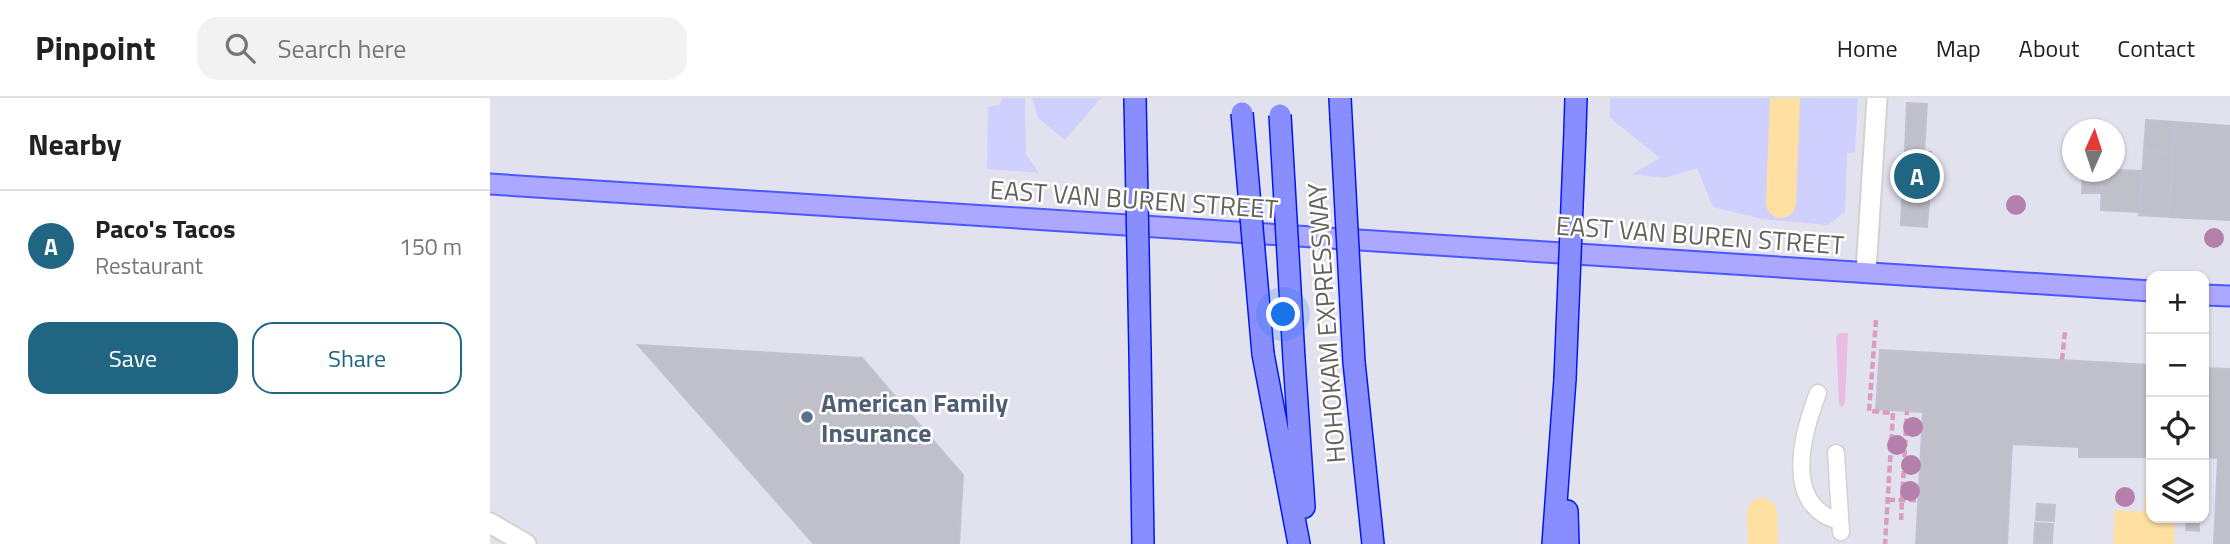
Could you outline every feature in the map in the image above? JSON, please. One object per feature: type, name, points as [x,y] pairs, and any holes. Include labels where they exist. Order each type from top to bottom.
[{"type":"highway","points":[[1135,98],[1143,544]]},
{"type":"highway","points":[[1553,544],[1564,379],[1576,98]]},
{"type":"highway","points":[[1241,105],[1263,354],[1299,544]]},
{"type":"highway","name":"HOHOKAM EXPRESSWAY","points":[[1280,106],[1307,544]]},
{"type":"highway","name":"HOHOKAM EXPRESSWAY","points":[[1340,107],[1354,362],[1373,544]]},
{"type":"highway","points":[[1564,379],[1568,544]]},
{"type":"main road","name":"EAST VAN BUREN STREET","points":[[490,184],[2146,291]]},
{"type":"main road","points":[[2209,295],[2230,296]]},
{"type":"street","points":[[1866,272],[1877,98]]},
{"type":"street","points":[[490,523],[526,544]]},
{"type":"lane","points":[[1818,393],[1802,440],[1805,494],[1817,513],[1840,527],[1836,453]]},
{"type":"path","points":[[1876,320],[1869,411],[1893,414],[1885,544]]},
{"type":"path","points":[[2063,360],[2065,332]]},
{"type":"path","points":[[1901,520],[1907,411]]},
{"type":"path","points":[[1888,500],[1919,500]]},
{"type":"shaded area","points":[[1839,333],[1848,333],[1845,403],[1842,407],[1839,404],[1836,337]]},
{"type":"shaded area","points":[[2146,494],[2146,523],[2175,523],[2174,544],[2113,544],[2115,510],[2144,512]]},
{"type":"sand","points":[[1003,98],[1025,98],[1026,154],[1039,173],[987,169],[988,107],[999,105]]},
{"type":"sand","points":[[1032,98],[1101,98],[1065,140],[1038,118]]},
{"type":"sand","points":[[1610,98],[1858,98],[1855,152],[1847,153],[1845,212],[1828,225],[1762,219],[1713,207],[1697,168],[1665,178],[1632,174],[1660,158],[1610,118]]},
{"type":"building","points":[[1907,103],[1927,104],[1924,152],[1905,151]]},
{"type":"building","points":[[2146,120],[2175,122],[2173,153],[2144,151]]},
{"type":"building","points":[[2175,122],[2230,126],[2230,220],[2169,217]]},
{"type":"building","points":[[1905,151],[1931,152],[1929,201],[1902,200]]},
{"type":"building","points":[[2144,151],[2173,153],[2169,217],[2139,215]]},
{"type":"building","points":[[2125,170],[2142,171],[2140,212],[2101,210],[2102,182],[2125,182]]},
{"type":"building","points":[[2083,182],[2102,182],[2101,193],[2082,193]]},
{"type":"building","points":[[1902,200],[1929,201],[1927,227],[1901,225]]},
{"type":"building","name":"American Family Insurance","points":[[638,345],[862,358],[963,475],[959,544],[814,544]]},
{"type":"building","points":[[1880,350],[2146,365],[2146,457],[2079,457],[2079,447],[2012,444],[2007,544],[1916,544],[1923,412],[1876,409]]},
{"type":"building","points":[[2209,368],[2230,369],[2230,544],[2214,544],[2218,458],[2209,457]]},
{"type":"building","points":[[2037,504],[2055,505],[2054,521],[2036,520]]},
{"type":"building","points":[[2035,523],[2053,524],[2052,544],[2034,543]]},
{"type":"building","points":[[2187,523],[2199,523],[2199,531],[2186,530]]},
{"type":"waterway","points":[[1781,203],[1785,98]]},
{"type":"waterway","points":[[1762,513],[1763,544]]},
{"type":"place","name":"Paco's Tacos","points":[[1917,176]]},
{"type":"place","name":"American Family Insurance","points":[[807,417]]}]
